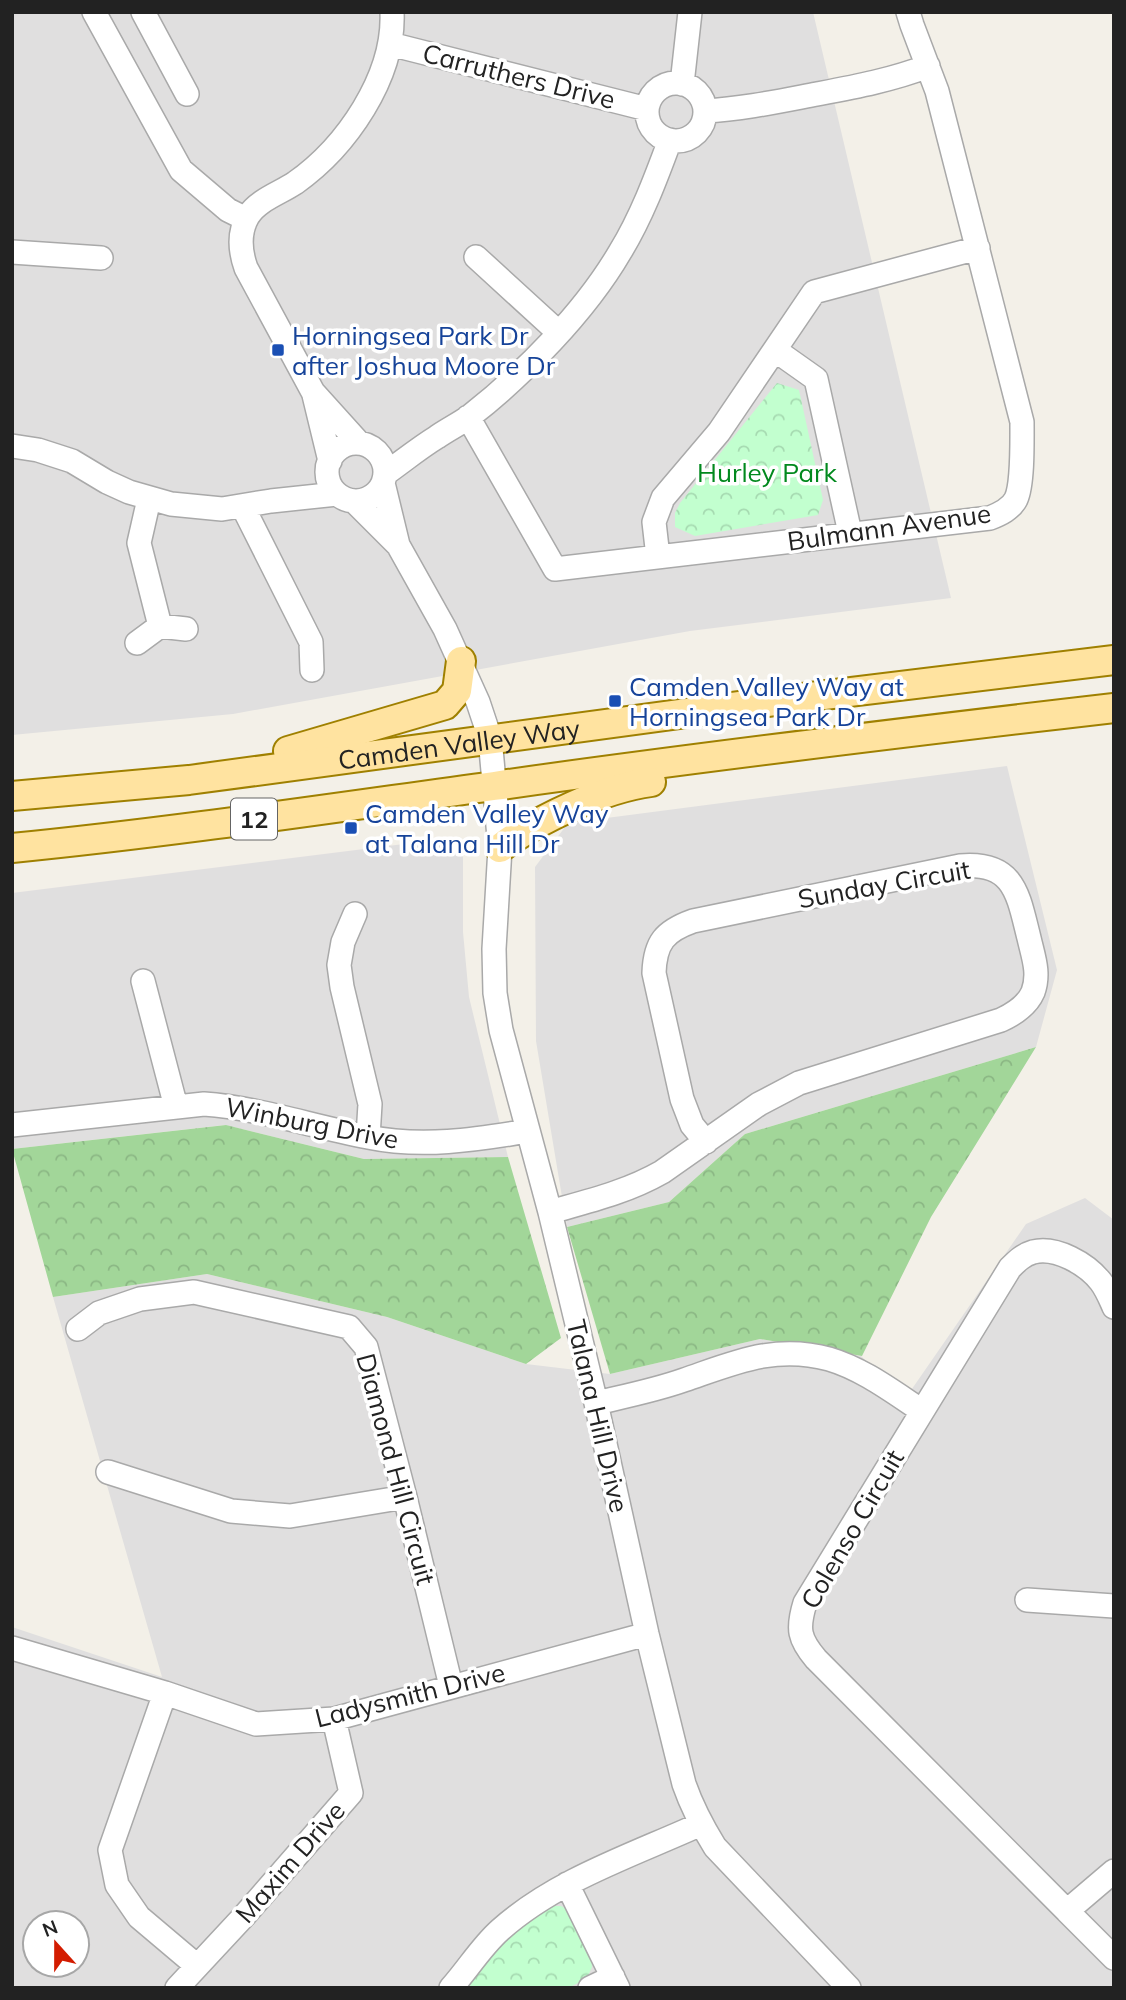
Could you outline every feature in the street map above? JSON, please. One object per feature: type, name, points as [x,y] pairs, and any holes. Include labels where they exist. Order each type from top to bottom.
[{"type":"main road","name":"Camden Valley Way","points":[[12,796],[189,780],[490,738],[1114,660]]},
{"type":"main road","points":[[93,789],[301,749],[446,705],[457,691],[460,661]]},
{"type":"main road","name":"Camden Valley Way","points":[[12,848],[857,737],[1114,708]]},
{"type":"main road","points":[[500,848],[535,824],[623,787],[799,764],[857,737]]},
{"type":"street","points":[[94,12],[181,170],[229,209],[246,219]]},
{"type":"street","points":[[392,12],[390,44],[382,70],[361,113],[335,148],[294,183],[257,206],[246,219],[241,233],[241,250],[246,268],[313,392],[367,447],[381,457],[398,545]]},
{"type":"street","points":[[682,84],[691,12]]},
{"type":"street","name":"Bulmann Avenue","points":[[468,417],[555,569],[990,518],[1008,509],[1016,501],[1023,448],[1022,422],[937,91],[908,12]]},
{"type":"street","points":[[145,13],[187,94]]},
{"type":"street","name":"Carruthers Drive","points":[[390,44],[647,108]]},
{"type":"street","points":[[705,111],[739,109],[845,89],[928,66]]},
{"type":"street","points":[[668,84],[682,84],[697,92],[705,111],[704,119],[696,132],[687,139],[670,140],[662,138],[653,130],[647,108],[657,90],[668,84]]},
{"type":"street","points":[[12,446],[38,450],[72,461],[107,482],[149,499],[195,508],[222,509],[271,501],[371,497],[384,479],[437,437],[468,417],[508,383],[599,285],[621,251],[659,171],[670,140]]},
{"type":"street","points":[[658,557],[654,522],[663,498],[719,432],[814,292],[978,248]]},
{"type":"street","points":[[12,253],[102,258]]},
{"type":"street","points":[[476,257],[558,332]]},
{"type":"street","points":[[775,350],[816,379],[850,533]]},
{"type":"street","points":[[313,392],[332,487],[398,545]]},
{"type":"street","points":[[271,501],[328,466],[334,453],[341,448],[437,437]]},
{"type":"street","points":[[149,499],[139,543],[160,626]]},
{"type":"street","points":[[243,507],[311,642],[312,670]]},
{"type":"street","name":"Talana Hill Drive","points":[[398,545],[445,629],[481,710],[490,738],[500,848],[494,949],[495,993],[501,1030],[550,1212],[684,1784],[691,1804],[715,1847],[849,1988]]},
{"type":"street","points":[[137,643],[160,626],[186,629]]},
{"type":"street","name":"Sunday Circuit","points":[[550,1212],[605,1197],[646,1181],[706,1142],[760,1104],[799,1083],[1016,1013],[1032,993],[1037,968],[1017,892],[1009,880],[988,867],[960,866],[693,921],[666,934],[654,958],[654,973],[682,1099],[692,1125],[706,1142]]},
{"type":"street","points":[[355,914],[343,942],[339,965],[370,1104],[368,1137]]},
{"type":"street","points":[[143,981],[176,1107]]},
{"type":"street","name":"Winburg Drive","points":[[12,1125],[204,1104],[232,1106],[394,1141],[465,1141],[528,1131]]},
{"type":"street","name":"Colenso Circuit","points":[[1114,1307],[1099,1279],[1062,1254],[1034,1252],[1021,1257],[1010,1268],[805,1603],[800,1620],[801,1635],[806,1647],[816,1659],[1114,1958]]},
{"type":"street","name":"Diamond Hill Circuit","points":[[78,1329],[99,1313],[141,1299],[194,1292],[349,1327],[366,1347],[451,1686]]},
{"type":"street","points":[[596,1403],[672,1384],[759,1355],[780,1353],[805,1354],[851,1367],[922,1411]]},
{"type":"street","points":[[108,1472],[231,1511],[290,1516],[405,1497]]},
{"type":"street","points":[[1027,1600],[1114,1606]]},
{"type":"street","name":"Ladysmith Drive","points":[[12,1648],[165,1693],[256,1724],[334,1718],[647,1634]]},
{"type":"street","points":[[165,1693],[110,1850],[117,1885],[139,1917],[197,1966]]},
{"type":"street","name":"Maxim Drive","points":[[177,1988],[351,1793],[334,1718]]},
{"type":"street","points":[[451,1988],[497,1933],[540,1899],[567,1884],[701,1824]]},
{"type":"street","points":[[1067,1911],[1114,1871]]},
{"type":"street","points":[[567,1884],[615,1982],[590,1988]]},
{"type":"shaded area","points":[[12,12],[813,12],[951,598],[690,631],[233,714],[12,735]]},
{"type":"shaded area","points":[[1007,766],[1057,970],[1036,1047],[745,1134],[669,1202],[567,1227],[536,1041],[535,867],[568,823]]},
{"type":"shaded area","points":[[444,839],[454,844],[463,857],[463,932],[469,997],[508,1157],[364,1159],[225,1125],[12,1149],[12,893]]},
{"type":"shaded area","points":[[1085,1198],[1114,1220],[1114,1988],[12,1988],[12,1627],[162,1677],[53,1297],[207,1274],[387,1317],[526,1364],[610,1374],[760,1339],[861,1356],[905,1399],[1026,1224]]},
{"type":"green space","name":"Hurley Park","points":[[777,383],[799,390],[823,500],[818,515],[695,536],[675,527],[675,513],[680,503]]},
{"type":"green space","points":[[1036,1047],[931,1217],[862,1356],[760,1339],[610,1374],[567,1227],[669,1202],[745,1134]]},
{"type":"green space","points":[[226,1125],[364,1159],[508,1157],[561,1338],[526,1364],[387,1317],[207,1274],[53,1297],[12,1149]]},
{"type":"green space","points":[[551,1906],[561,1906],[568,1910],[591,1955],[592,1967],[588,1976],[568,1988],[462,1988],[490,1953],[517,1927]]},
{"type":"place","name":"Horningsea Park Dr after Joshua Moore Dr","points":[[278,350]]},
{"type":"place","name":"Camden Valley Way at Horningsea Park Dr","points":[[615,701]]},
{"type":"place","name":"Camden Valley Way at Talana Hill Dr","points":[[351,828]]}]
